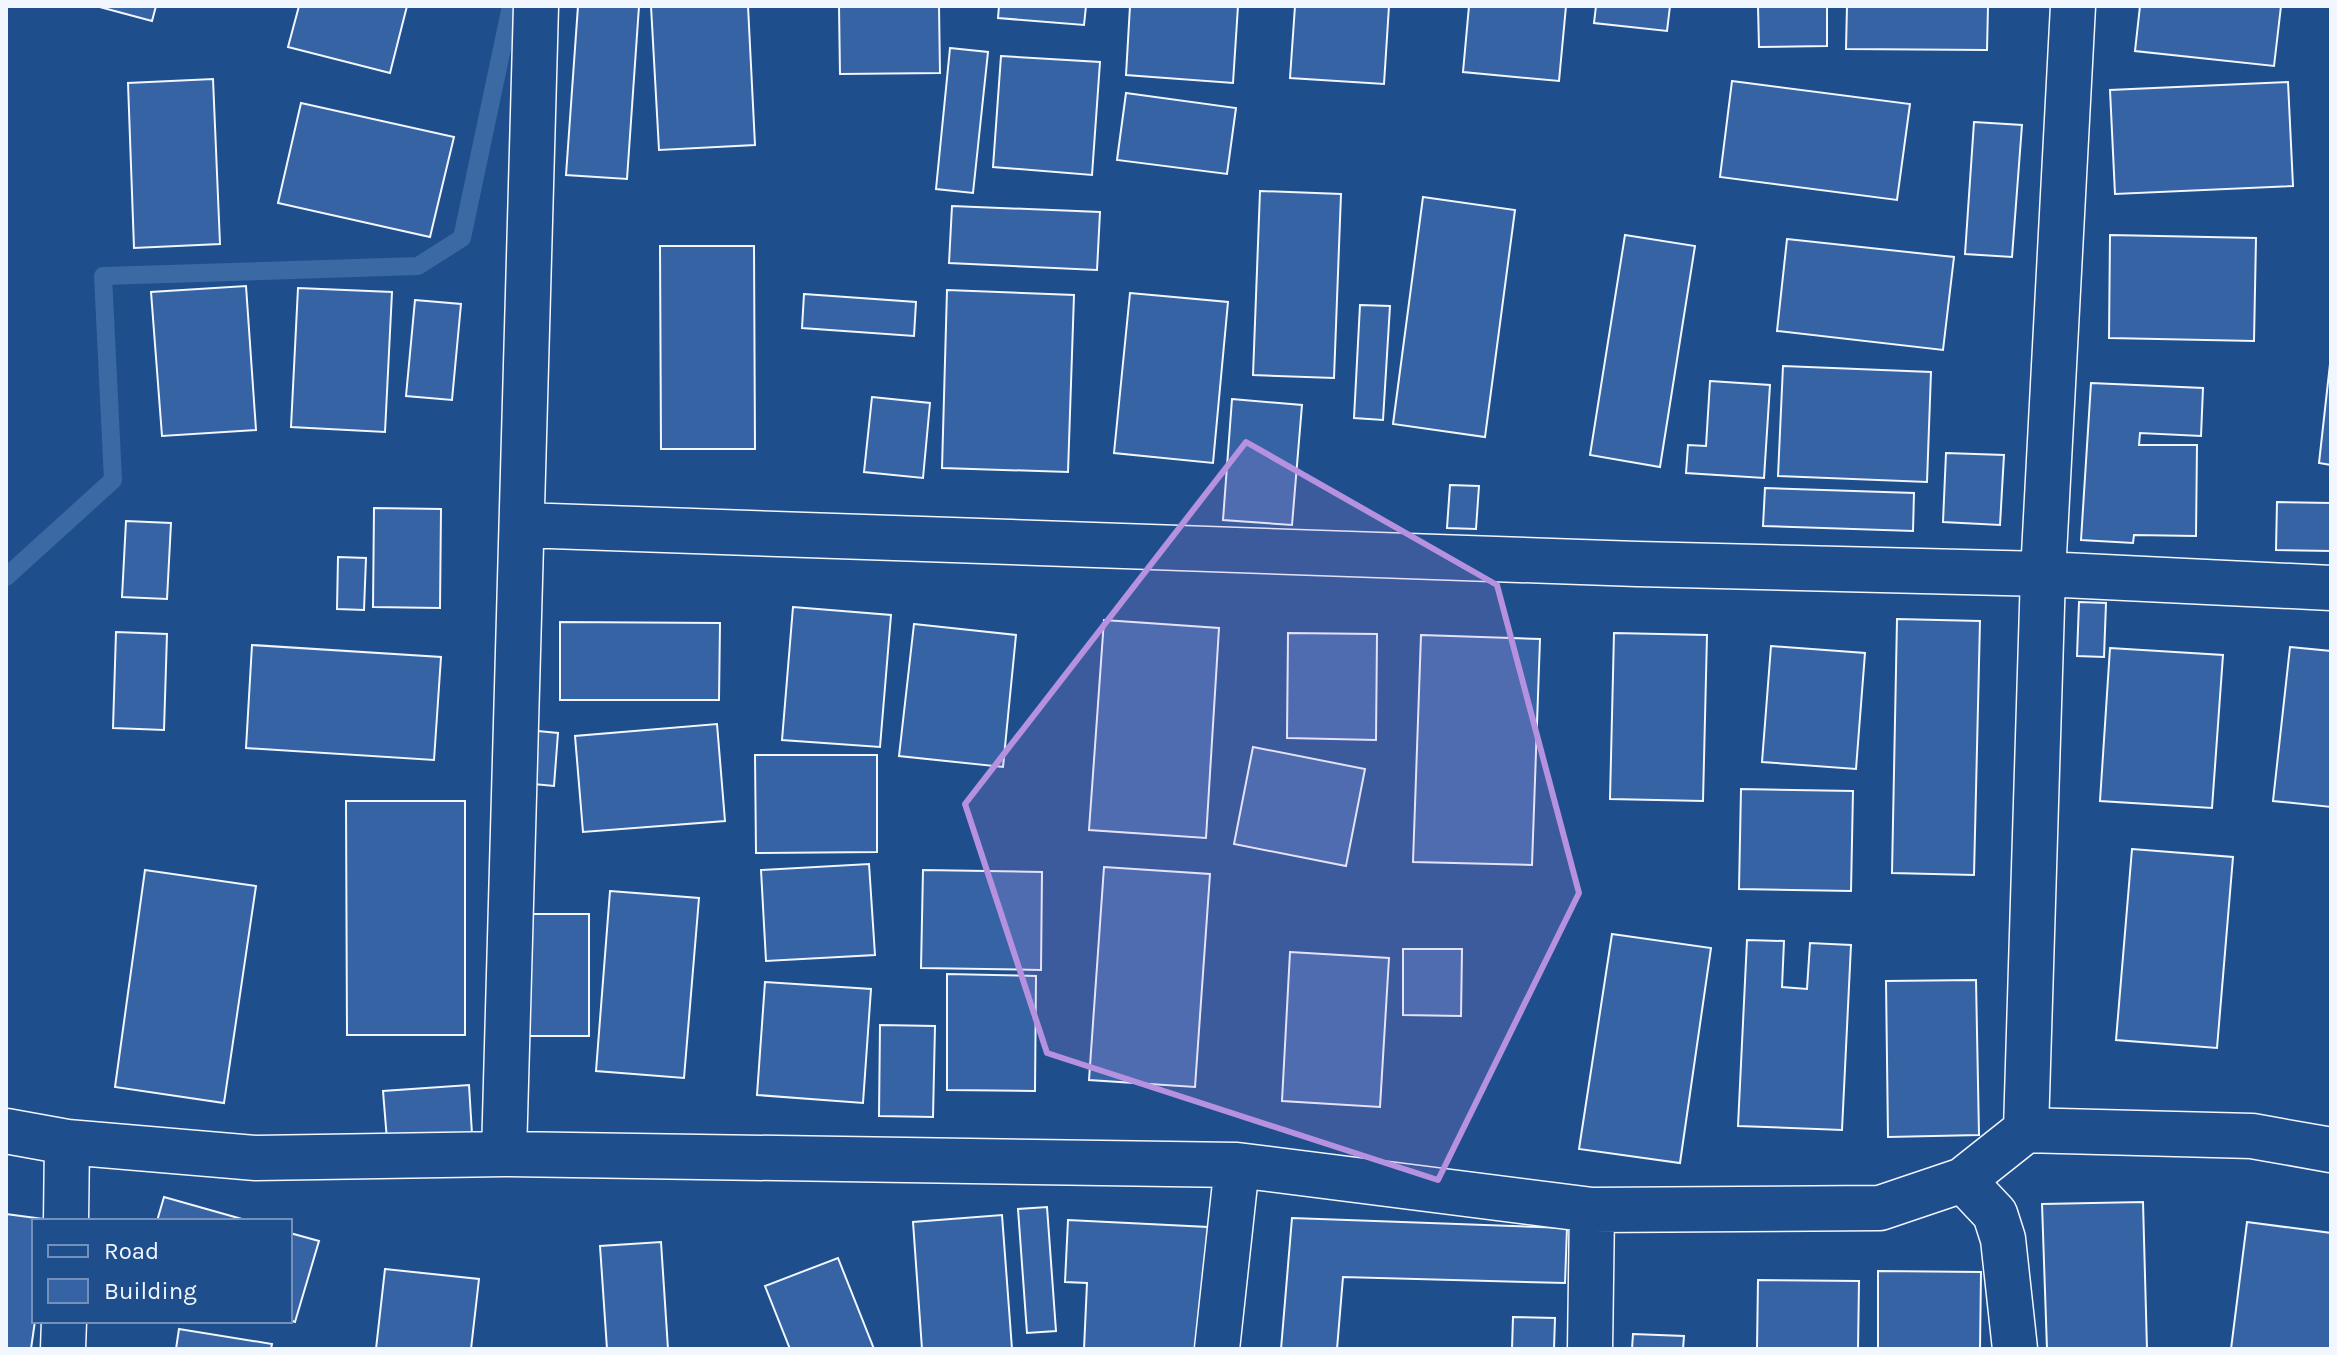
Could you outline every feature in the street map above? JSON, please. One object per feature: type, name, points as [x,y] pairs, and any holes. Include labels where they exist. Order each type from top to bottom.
[{"type":"street","points":[[504,1154],[536,6]]},
{"type":"street","points":[[2026,1130],[2043,574],[2073,6]]},
{"type":"street","points":[[522,525],[1621,563],[2043,574],[2331,588]]},
{"type":"street","points":[[6,1131],[67,1142],[256,1158],[504,1154],[1237,1165],[1592,1210],[1880,1208],[1963,1180],[2026,1130],[2252,1136],[2331,1150]]},
{"type":"street","points":[[66,1219],[67,1142]]},
{"type":"street","points":[[1217,1349],[1237,1165]]},
{"type":"street","points":[[1963,1180],[1995,1214],[2003,1239],[2015,1349]]},
{"type":"street","points":[[1590,1349],[1592,1210]]},
{"type":"street","points":[[63,1349],[64,1323]]},
{"type":"highlighted area","points":[[1246,442],[1497,585],[1579,893],[1438,1180],[1047,1053],[965,804]]},
{"type":"building","points":[[96,6],[156,6],[152,21]]},
{"type":"building","points":[[299,6],[407,6],[390,73],[288,47]]},
{"type":"building","points":[[578,6],[639,6],[627,179],[566,175]]},
{"type":"building","points":[[651,6],[748,6],[755,145],[659,150]]},
{"type":"building","points":[[839,6],[939,6],[940,73],[840,74]]},
{"type":"building","points":[[999,6],[1086,6],[1084,25],[998,18]]},
{"type":"building","points":[[1130,6],[1238,6],[1233,83],[1126,75]]},
{"type":"building","points":[[1295,6],[1389,6],[1384,84],[1290,78]]},
{"type":"building","points":[[1469,6],[1566,6],[1559,81],[1463,72]]},
{"type":"building","points":[[1596,6],[1670,6],[1667,31],[1594,23]]},
{"type":"building","points":[[1758,6],[1827,6],[1827,46],[1759,47]]},
{"type":"building","points":[[1847,6],[1988,6],[1987,50],[1846,49]]},
{"type":"building","points":[[2140,6],[2281,6],[2274,66],[2135,51]]},
{"type":"building","points":[[950,48],[988,52],[973,193],[936,189]]},
{"type":"building","points":[[1001,56],[1100,62],[1092,175],[993,167]]},
{"type":"building","points":[[213,79],[220,244],[134,248],[128,83]]},
{"type":"building","points":[[1732,81],[1910,104],[1897,200],[1720,177]]},
{"type":"building","points":[[2288,82],[2293,186],[2115,194],[2110,90]]},
{"type":"building","points":[[1126,93],[1236,108],[1227,174],[1117,160]]},
{"type":"building","points":[[301,103],[454,137],[430,237],[278,203]]},
{"type":"building","points":[[1974,122],[2022,125],[2012,257],[1965,254]]},
{"type":"building","points":[[1260,191],[1341,194],[1334,378],[1253,375]]},
{"type":"building","points":[[1423,197],[1515,210],[1485,437],[1393,424]]},
{"type":"building","points":[[952,206],[1100,212],[1097,270],[949,263]]},
{"type":"building","points":[[1625,235],[1695,246],[1660,467],[1590,455]]},
{"type":"building","points":[[2110,235],[2256,238],[2254,341],[2109,338]]},
{"type":"building","points":[[1787,239],[1954,257],[1943,350],[1777,331]]},
{"type":"building","points":[[660,246],[754,246],[755,449],[661,449]]},
{"type":"building","points":[[246,286],[256,430],[162,436],[151,292]]},
{"type":"building","points":[[298,288],[392,292],[385,432],[291,427]]},
{"type":"building","points":[[947,290],[1074,295],[1068,472],[942,468]]},
{"type":"building","points":[[1130,293],[1228,302],[1213,463],[1114,453]]},
{"type":"building","points":[[804,294],[916,302],[914,336],[802,328]]},
{"type":"building","points":[[415,300],[461,304],[452,400],[406,396]]},
{"type":"building","points":[[1360,305],[1390,306],[1383,420],[1354,418]]},
{"type":"building","points":[[2331,355],[2331,465],[2319,463]]},
{"type":"building","points":[[1783,366],[1931,372],[1927,482],[1778,476]]},
{"type":"building","points":[[1710,381],[1770,385],[1764,478],[1686,473],[1688,445],[1706,446]]},
{"type":"building","points":[[2091,383],[2203,388],[2201,436],[2140,433],[2139,445],[2197,445],[2196,536],[2134,535],[2133,543],[2081,540]]},
{"type":"building","points":[[872,397],[930,403],[923,478],[864,472]]},
{"type":"building","points":[[1232,399],[1302,405],[1292,525],[1223,520]]},
{"type":"building","points":[[1946,453],[2004,455],[2000,525],[1943,522]]},
{"type":"building","points":[[1450,485],[1479,486],[1476,529],[1447,528]]},
{"type":"building","points":[[1765,488],[1914,493],[1913,531],[1763,526]]},
{"type":"building","points":[[2277,502],[2331,503],[2331,551],[2276,550]]},
{"type":"building","points":[[374,508],[441,509],[440,608],[373,607]]},
{"type":"building","points":[[126,521],[171,523],[167,599],[122,597]]},
{"type":"building","points":[[338,557],[366,558],[364,610],[337,609]]},
{"type":"building","points":[[2079,602],[2106,603],[2104,657],[2077,656]]},
{"type":"building","points":[[793,607],[891,615],[880,747],[782,740]]},
{"type":"building","points":[[1897,619],[1980,621],[1974,875],[1892,873]]},
{"type":"building","points":[[1104,620],[1219,628],[1206,838],[1089,830]]},
{"type":"building","points":[[560,622],[720,623],[719,700],[560,700]]},
{"type":"building","points":[[914,624],[1016,635],[1003,767],[899,756]]},
{"type":"building","points":[[116,632],[167,634],[164,730],[113,728]]},
{"type":"building","points":[[1288,633],[1377,634],[1376,740],[1287,738]]},
{"type":"building","points":[[1614,633],[1707,635],[1703,801],[1610,799]]},
{"type":"building","points":[[1421,635],[1540,639],[1532,865],[1413,862]]},
{"type":"building","points":[[252,645],[441,657],[434,760],[246,748]]},
{"type":"building","points":[[1771,646],[1865,653],[1856,769],[1762,762]]},
{"type":"building","points":[[2290,647],[2331,651],[2331,807],[2273,801]]},
{"type":"building","points":[[2110,648],[2223,655],[2212,808],[2100,801]]},
{"type":"building","points":[[717,724],[725,821],[583,832],[575,736]]},
{"type":"building","points":[[527,730],[558,733],[554,786],[523,783]]},
{"type":"building","points":[[1253,747],[1365,769],[1346,866],[1234,844]]},
{"type":"building","points":[[755,755],[877,755],[877,852],[756,853]]},
{"type":"building","points":[[1741,789],[1853,791],[1851,891],[1739,889]]},
{"type":"building","points":[[346,801],[465,801],[465,1035],[347,1035]]},
{"type":"building","points":[[2132,849],[2233,857],[2217,1048],[2116,1040]]},
{"type":"building","points":[[869,864],[875,955],[766,961],[761,870]]},
{"type":"building","points":[[1104,867],[1210,874],[1195,1087],[1089,1080]]},
{"type":"building","points":[[145,870],[256,886],[224,1103],[115,1087]]},
{"type":"building","points":[[923,870],[1042,872],[1041,970],[921,968]]},
{"type":"building","points":[[610,891],[699,898],[684,1078],[596,1071]]},
{"type":"building","points":[[530,914],[589,914],[589,1036],[529,1036]]},
{"type":"building","points":[[1612,934],[1711,948],[1680,1163],[1579,1149]]},
{"type":"building","points":[[1747,940],[1784,941],[1782,987],[1807,989],[1810,943],[1851,945],[1842,1130],[1738,1126]]},
{"type":"building","points":[[1403,949],[1462,949],[1461,1016],[1403,1015]]},
{"type":"building","points":[[1290,952],[1389,958],[1380,1107],[1282,1101]]},
{"type":"building","points":[[947,974],[1036,976],[1035,1091],[947,1090]]},
{"type":"building","points":[[1976,980],[1979,1135],[1888,1137],[1886,981]]},
{"type":"building","points":[[765,982],[871,989],[863,1103],[757,1095]]},
{"type":"building","points":[[880,1025],[935,1026],[933,1117],[879,1116]]},
{"type":"building","points":[[469,1085],[472,1134],[387,1140],[383,1091]]},
{"type":"building","points":[[164,1197],[242,1219],[158,1219]]},
{"type":"building","points":[[2143,1202],[2147,1349],[2047,1349],[2042,1204]]},
{"type":"building","points":[[1047,1207],[1056,1331],[1027,1333],[1018,1209]]},
{"type":"building","points":[[6,1214],[44,1219],[32,1219],[32,1323],[35,1323],[31,1349],[6,1349]]},
{"type":"building","points":[[1002,1215],[1012,1349],[922,1349],[913,1222]]},
{"type":"building","points":[[1292,1218],[1567,1228],[1565,1283],[1343,1277],[1337,1349],[1281,1349]]},
{"type":"building","points":[[1068,1220],[1208,1227],[1202,1349],[1084,1349],[1087,1283],[1065,1282]]},
{"type":"building","points":[[2247,1222],[2331,1233],[2331,1349],[2231,1349]]},
{"type":"building","points":[[292,1234],[319,1241],[295,1322],[292,1321]]},
{"type":"building","points":[[661,1242],[668,1349],[607,1349],[600,1246]]},
{"type":"building","points":[[838,1258],[874,1349],[790,1349],[765,1286]]},
{"type":"building","points":[[385,1269],[479,1279],[471,1349],[376,1349]]},
{"type":"building","points":[[1878,1271],[1981,1272],[1980,1349],[1878,1349]]},
{"type":"building","points":[[1758,1280],[1859,1281],[1858,1349],[1757,1349]]},
{"type":"building","points":[[1513,1317],[1555,1318],[1554,1349],[1512,1349]]},
{"type":"building","points":[[179,1329],[272,1344],[271,1349],[176,1349]]},
{"type":"building","points":[[1633,1334],[1684,1336],[1683,1349],[1632,1349]]},
{"type":"waterway","points":[[6,577],[113,480],[103,276],[418,266],[462,238],[511,6]]}]
